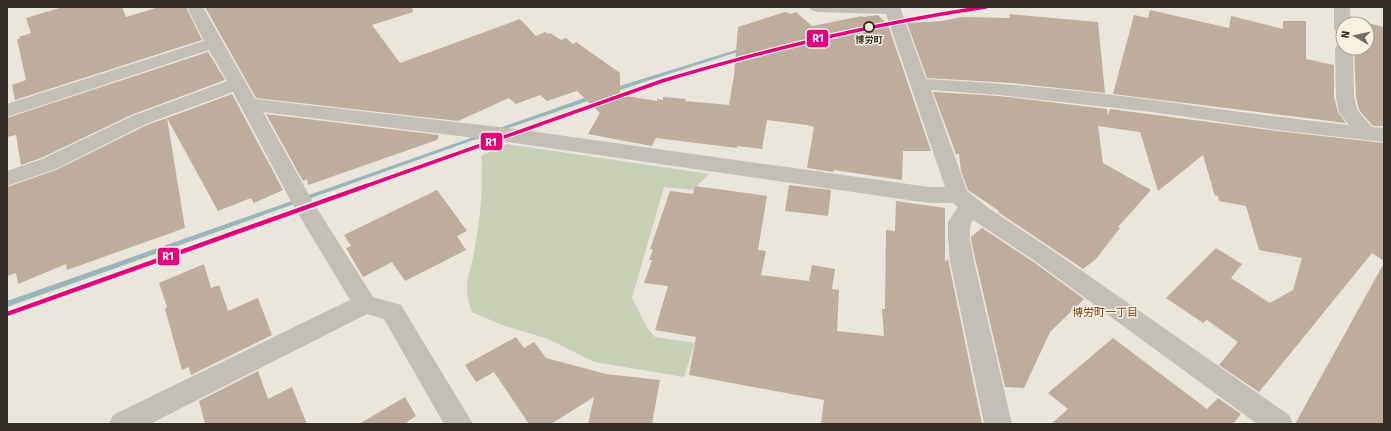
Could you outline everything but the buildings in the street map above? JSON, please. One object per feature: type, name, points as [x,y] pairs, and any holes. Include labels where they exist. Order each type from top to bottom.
[{"type":"street","points":[[195,7],[214,44],[238,84],[306,207],[365,304],[392,312],[458,424]]},
{"type":"street","points":[[817,7],[894,11],[919,84],[965,201],[982,216],[1044,256],[1280,424]]},
{"type":"street","points":[[7,111],[214,44]]},
{"type":"street","points":[[1344,56],[1346,101],[1349,112],[1365,132]]},
{"type":"street","points":[[7,179],[49,164],[139,120],[238,84]]},
{"type":"street","points":[[919,84],[999,89],[1129,103],[1277,124],[1384,134]]},
{"type":"street","points":[[249,104],[489,133],[965,201]]},
{"type":"street","points":[[965,201],[959,222],[962,260],[998,424]]},
{"type":"street","points":[[123,424],[365,304]]},
{"type":"green space","points":[[507,144],[709,174],[693,190],[664,187],[632,298],[647,328],[655,337],[695,343],[684,377],[594,362],[548,339],[502,325],[472,312],[467,293],[467,285],[480,213],[482,190],[481,156]]},
{"type":"water","points":[[739,49],[738,52],[650,80],[468,142],[7,307],[7,301],[613,88]]},
{"type":"transit line","name":"R1","points":[[7,314],[662,81],[823,37],[904,20],[986,7]]},
{"type":"place","name":"博労町","points":[[869,27]]},
{"type":"district","name":"博労町一丁目","points":[[1105,312]]}]
